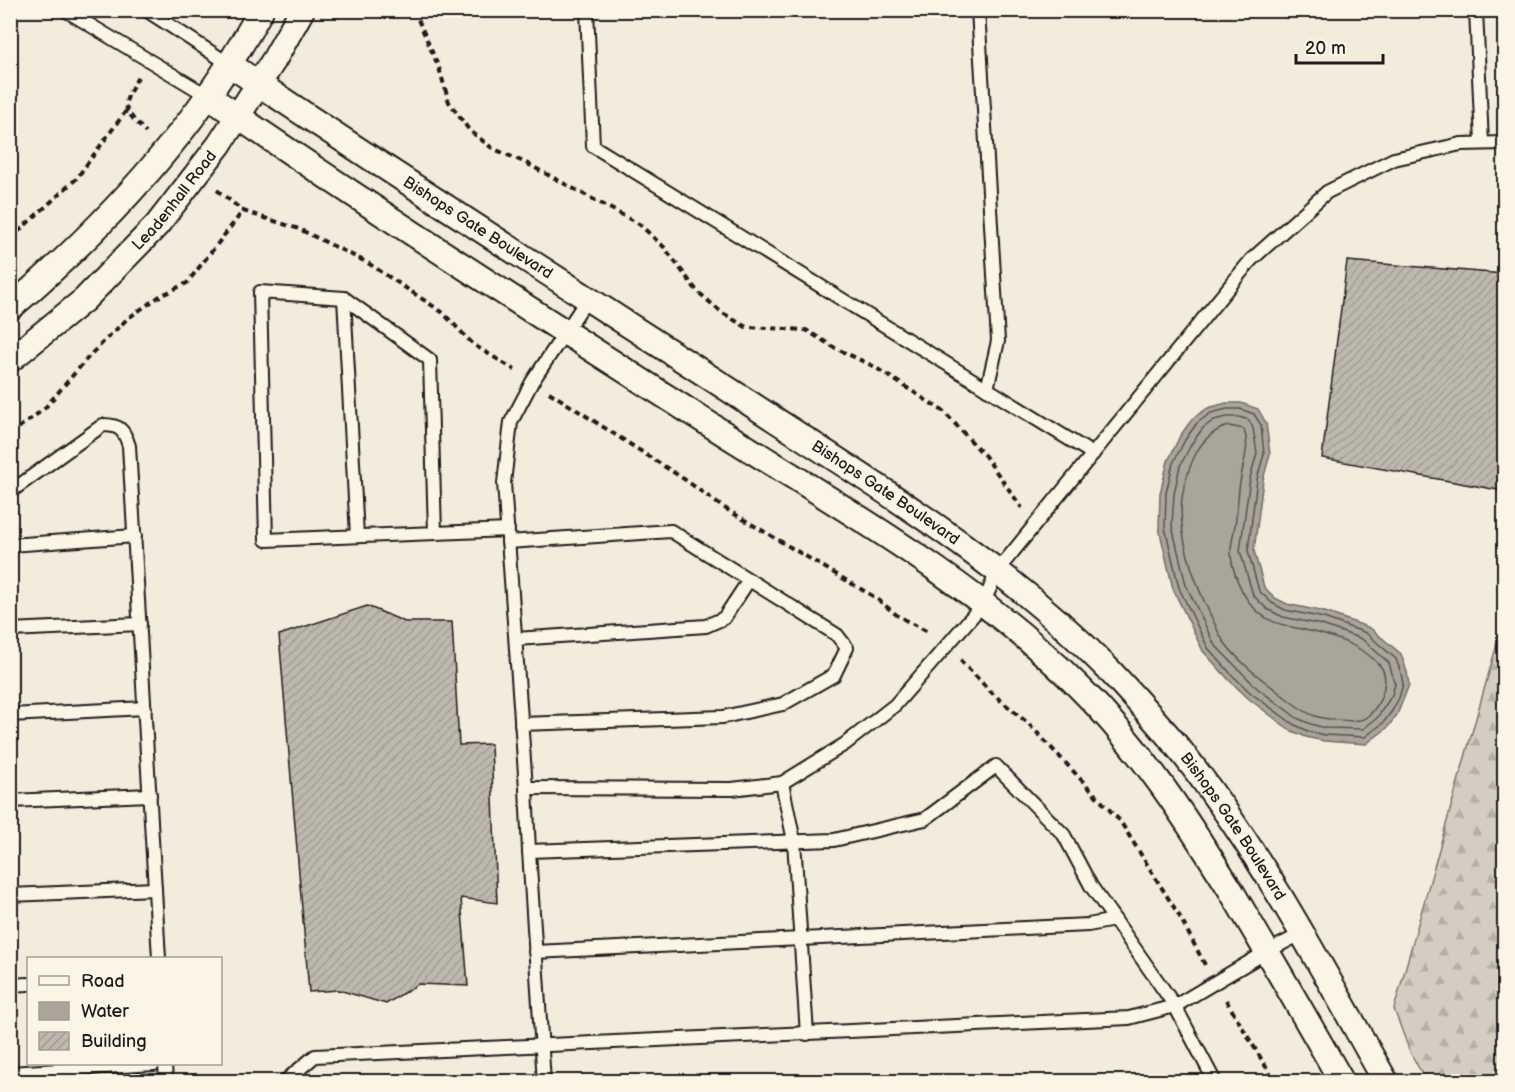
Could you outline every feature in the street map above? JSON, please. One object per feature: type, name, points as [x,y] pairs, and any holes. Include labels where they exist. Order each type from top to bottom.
[{"type":"street","points":[[10,308],[87,240],[186,128],[239,51],[261,10]]},
{"type":"street","name":"Leadenhall Road","points":[[10,360],[84,300],[157,225],[219,145],[259,84],[302,10]]},
{"type":"street","name":"Bishops Gate Boulevard","points":[[230,64],[885,490],[1028,594],[1110,672],[1186,757],[1254,855],[1386,1082]]},
{"type":"street","name":"Bishops Gate Boulevard","points":[[208,96],[564,331],[874,527],[983,604],[1031,643],[1079,687],[1162,784],[1198,837],[1268,951],[1342,1082]]},
{"type":"lane","points":[[65,10],[208,96]]},
{"type":"lane","points":[[146,10],[230,64]]},
{"type":"lane","points":[[587,10],[593,146],[1093,454]]},
{"type":"lane","points":[[978,10],[999,341],[987,389]]},
{"type":"lane","points":[[1476,10],[1482,143]]},
{"type":"lane","points":[[526,788],[732,789],[782,783],[845,744],[895,705],[983,604],[998,570],[1251,260],[1326,192],[1394,159],[1461,144],[1504,143]]},
{"type":"lane","points":[[435,533],[430,360],[344,298],[260,292],[266,540],[435,533],[508,536],[671,531],[837,635],[847,648],[834,675],[783,704],[723,717],[521,724]]},
{"type":"lane","points":[[344,298],[357,536]]},
{"type":"lane","points":[[544,1082],[504,483],[512,422],[532,382],[588,298]]},
{"type":"lane","points":[[10,492],[103,425],[114,425],[125,433],[129,446],[135,536],[159,957]]},
{"type":"lane","points":[[10,545],[135,536]]},
{"type":"lane","points":[[516,639],[706,626],[724,618],[749,580]]},
{"type":"lane","points":[[10,630],[140,624]]},
{"type":"lane","points":[[10,715],[145,708]]},
{"type":"lane","points":[[528,851],[834,840],[925,819],[996,766],[1064,835],[1091,886],[1175,1006],[1215,1082]]},
{"type":"lane","points":[[782,783],[794,841],[807,1034]]},
{"type":"lane","points":[[10,801],[150,795]]},
{"type":"lane","points":[[10,895],[155,889]]},
{"type":"lane","points":[[535,952],[1088,925],[1115,920]]},
{"type":"lane","points":[[284,1082],[315,1056],[1129,1018],[1175,1006],[1301,934]]},
{"type":"lane","points":[[10,985],[27,984]]},
{"type":"lane","points":[[10,1073],[138,1065]]},
{"type":"lane","points":[[165,1065],[166,1082]]},
{"type":"path","points":[[414,10],[439,68],[449,102],[469,130],[492,148],[526,163],[639,224],[664,247],[697,291],[721,312],[746,327],[806,330],[835,348],[873,366],[943,411],[985,456],[1035,526]]},
{"type":"path","points":[[10,239],[76,179],[126,111]]},
{"type":"green space","points":[[1504,619],[1504,1081],[1426,1081],[1410,1052],[1394,1009]]},
{"type":"water","points":[[1226,403],[1241,403],[1258,409],[1266,423],[1270,454],[1263,480],[1254,551],[1264,587],[1275,598],[1287,604],[1325,612],[1370,628],[1401,654],[1409,685],[1397,715],[1387,728],[1366,744],[1324,741],[1306,737],[1290,730],[1249,699],[1203,651],[1173,589],[1159,528],[1160,493],[1168,461],[1180,436],[1193,418],[1208,408]]},
{"type":"building","points":[[1347,261],[1504,274],[1504,491],[1322,458]]},
{"type":"building","points":[[367,606],[405,622],[452,622],[459,745],[491,744],[497,903],[461,898],[468,986],[418,984],[386,1004],[339,990],[309,992],[279,635]]}]
